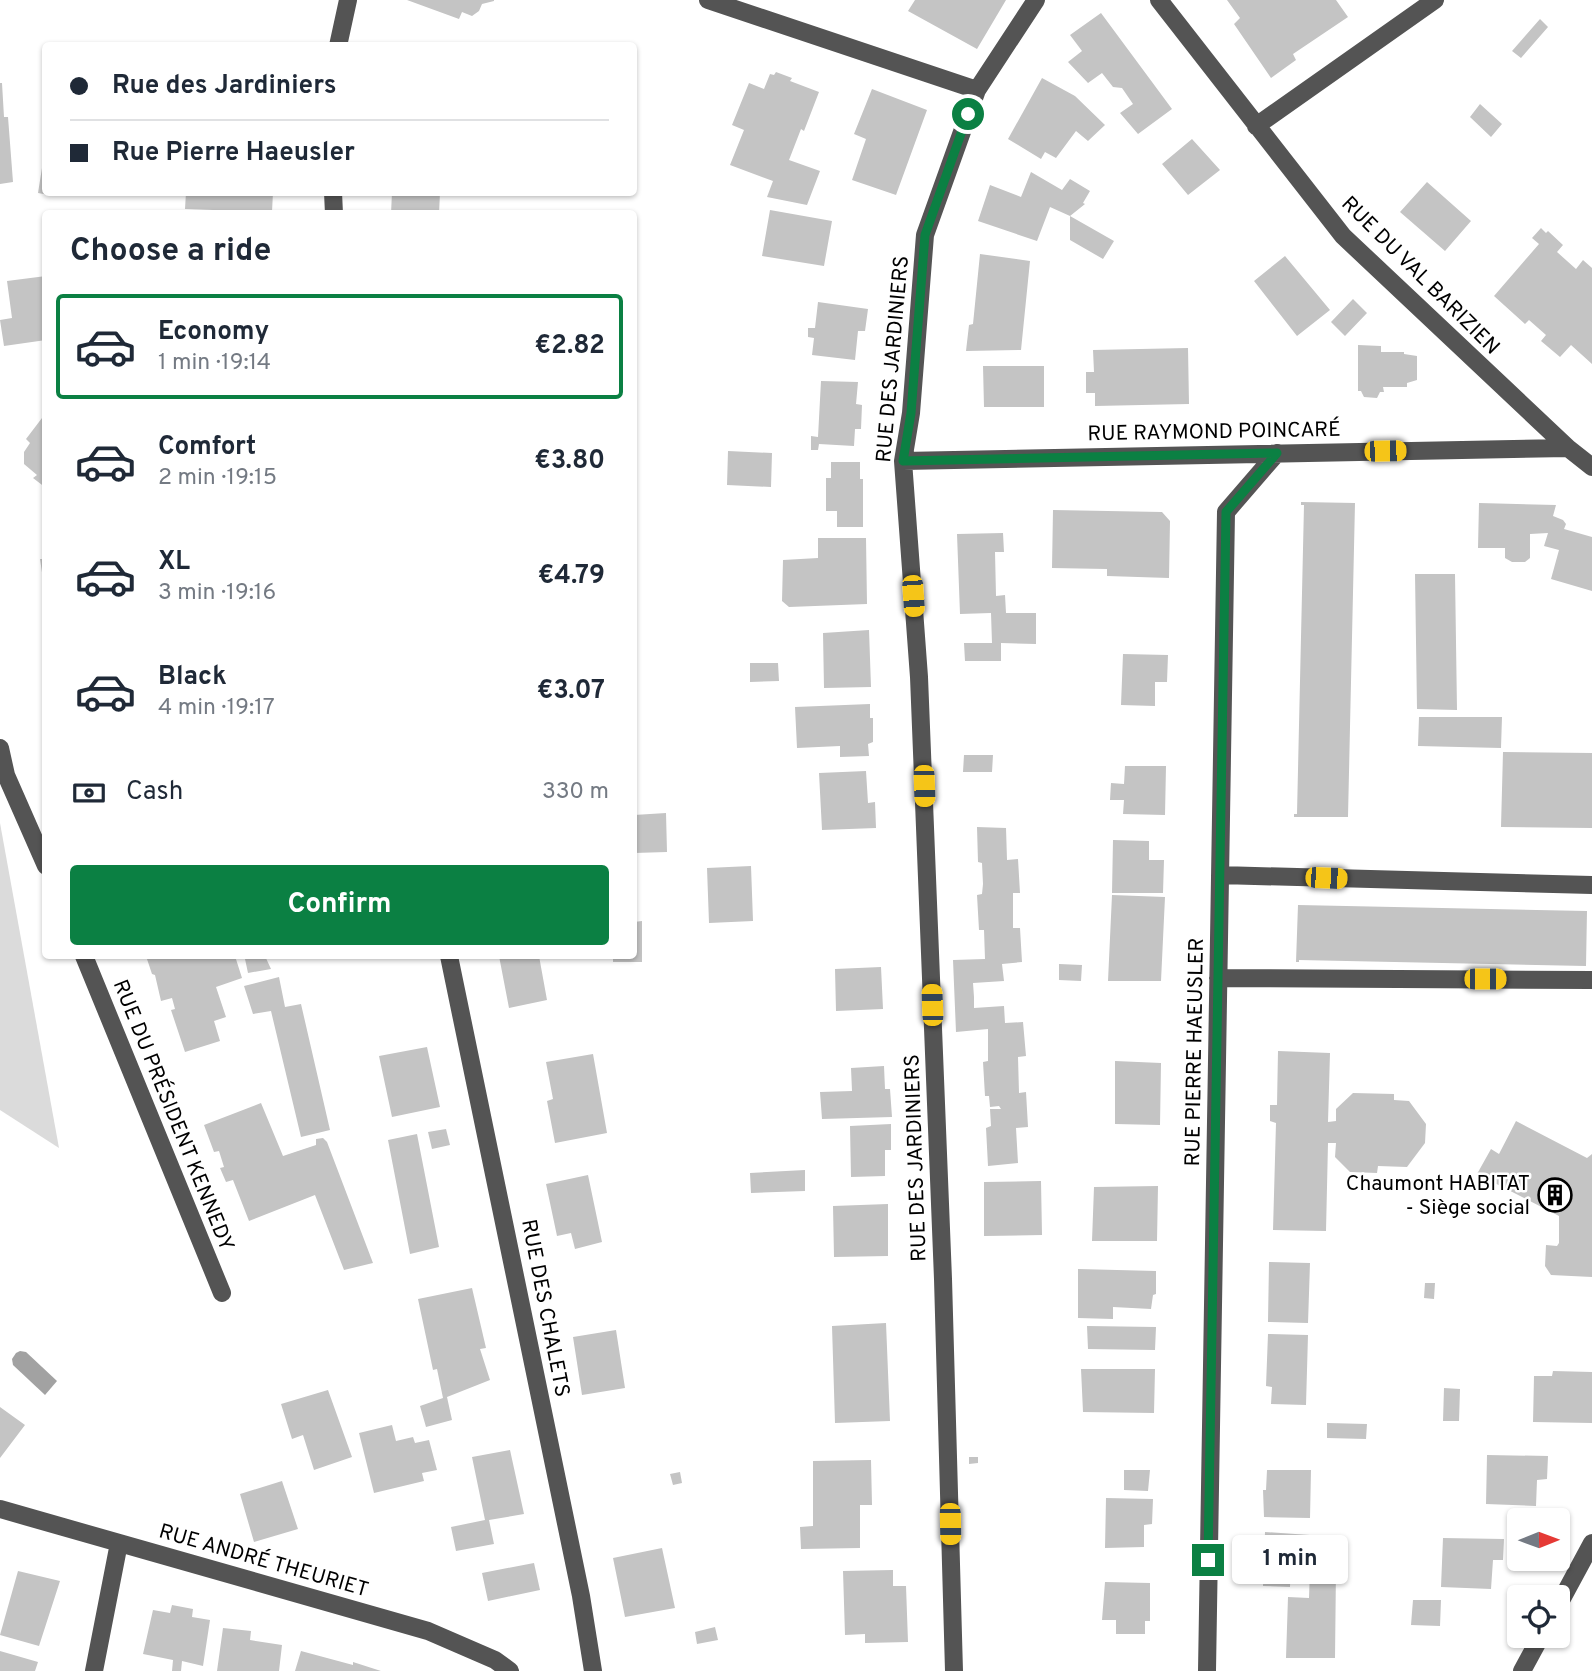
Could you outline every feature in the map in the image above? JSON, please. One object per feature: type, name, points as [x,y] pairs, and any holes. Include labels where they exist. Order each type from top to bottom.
[{"type":"street","points":[[339,42],[348,0]]},
{"type":"street","points":[[708,0],[977,90]]},
{"type":"street","name":"RUE DES JARDINIERS","points":[[954,1671],[943,1279],[919,677],[903,461],[911,413],[925,235],[977,90],[1036,0]]},
{"type":"street","name":"RUE DU VAL BARIZIEN","points":[[1159,0],[1343,236],[1568,448],[1592,467]]},
{"type":"street","points":[[1256,126],[1425,3]]},
{"type":"street","name":"RUE RAYMOND POINCARÉ","points":[[903,461],[1568,448]]},
{"type":"street","name":"RUE PIERRE HAEUSLER","points":[[1207,1671],[1226,512],[1277,453]]},
{"type":"street","points":[[0,748],[6,775],[42,857]]},
{"type":"street","points":[[1220,875],[1592,885]]},
{"type":"street","name":"RUE DU PRÉSIDENT KENNEDY","points":[[85,959],[222,1293]]},
{"type":"street","name":"RUE DES CHALETS","points":[[450,959],[576,1569],[593,1671]]},
{"type":"street","points":[[1218,978],[1592,980]]},
{"type":"street","name":"RUE ANDRÉ THEURIET","points":[[0,1509],[428,1631],[495,1660],[510,1671]]},
{"type":"street","points":[[94,1671],[119,1543]]},
{"type":"street","points":[[1569,1585],[1592,1543]]},
{"type":"street","points":[[1522,1671],[1534,1648]]},
{"type":"shaded area","points":[[0,823],[59,1148],[0,1110]]},
{"type":"shaded area","points":[[20,1351],[26,1352],[57,1381],[45,1395],[13,1365],[12,1359]]},
{"type":"building","points":[[407,0],[494,1],[482,4],[479,11],[472,16],[462,12],[459,19]]},
{"type":"building","points":[[915,0],[1006,0],[977,49],[908,11]]},
{"type":"building","points":[[1227,0],[1336,0],[1348,17],[1293,54],[1296,60],[1271,78],[1234,24],[1240,18]]},
{"type":"building","points":[[1101,13],[1172,109],[1138,134],[1120,113],[1133,104],[1122,88],[1113,87],[1102,73],[1088,83],[1068,62],[1082,51],[1070,35]]},
{"type":"building","points":[[1540,19],[1548,27],[1521,58],[1512,51]]},
{"type":"building","points":[[776,72],[792,78],[790,81],[819,92],[789,160],[820,171],[807,205],[767,197],[773,181],[730,165],[744,130],[732,125],[749,83],[764,89],[770,74],[774,75]]},
{"type":"building","points":[[1042,78],[1075,96],[1105,125],[1088,141],[1076,131],[1056,158],[1045,152],[1041,159],[1008,139]]},
{"type":"building","points":[[0,83],[4,117],[8,117],[13,182],[0,184]]},
{"type":"building","points":[[872,89],[927,110],[896,195],[852,180],[866,139],[854,134]]},
{"type":"building","points":[[1480,104],[1502,124],[1491,137],[1470,117]]},
{"type":"building","points":[[1192,139],[1220,170],[1188,195],[1162,164]]},
{"type":"building","points":[[42,168],[42,194],[38,193]]},
{"type":"building","points":[[1031,172],[1062,190],[1070,179],[1090,191],[1083,203],[1085,204],[1070,216],[1050,207],[1037,241],[978,221],[990,185],[1021,197]]},
{"type":"building","points":[[1427,182],[1471,221],[1445,251],[1400,212]]},
{"type":"building","points":[[186,196],[273,196],[272,210],[185,209]]},
{"type":"building","points":[[392,196],[440,196],[439,210],[391,210]]},
{"type":"building","points":[[770,210],[832,221],[824,266],[762,256]]},
{"type":"building","points":[[1070,216],[1114,241],[1103,259],[1070,240]]},
{"type":"building","points":[[1541,228],[1563,245],[1557,252],[1576,269],[1583,260],[1592,268],[1592,364],[1571,345],[1560,357],[1541,341],[1546,335],[1529,320],[1525,324],[1494,296],[1539,244],[1532,238]]},
{"type":"building","points":[[980,254],[1030,261],[1021,350],[966,351],[969,325],[973,324]]},
{"type":"building","points":[[1285,256],[1330,310],[1297,336],[1254,281]]},
{"type":"building","points":[[42,277],[42,341],[4,346],[0,320],[12,318],[7,281]]},
{"type":"building","points":[[1353,299],[1367,313],[1345,336],[1331,322]]},
{"type":"building","points":[[818,302],[868,309],[865,331],[858,331],[855,360],[812,355],[814,338],[808,337],[808,328],[815,328]]},
{"type":"building","points":[[1358,345],[1381,346],[1381,352],[1404,352],[1417,356],[1417,380],[1407,383],[1407,387],[1383,387],[1384,392],[1380,392],[1377,398],[1364,397],[1361,391],[1358,391]]},
{"type":"building","points":[[1188,348],[1189,404],[1095,406],[1095,393],[1086,393],[1086,372],[1094,372],[1093,350]]},
{"type":"building","points":[[983,366],[1044,366],[1044,407],[984,407]]},
{"type":"building","points":[[821,381],[858,382],[856,404],[862,405],[861,429],[855,429],[854,446],[819,444],[818,450],[811,450],[811,436],[818,437]]},
{"type":"building","points":[[42,418],[42,485],[33,478],[37,475],[24,464],[24,452],[30,443],[26,439]]},
{"type":"building","points":[[728,451],[772,453],[771,487],[727,485]]},
{"type":"building","points":[[831,462],[860,462],[860,479],[863,479],[863,527],[837,527],[837,511],[826,511],[826,478],[831,478]]},
{"type":"building","points":[[1301,502],[1355,503],[1348,817],[1294,817],[1294,814],[1297,814],[1304,505],[1301,505]]},
{"type":"building","points":[[1479,503],[1556,505],[1553,516],[1563,520],[1566,524],[1564,529],[1592,537],[1592,591],[1551,579],[1559,550],[1544,546],[1548,533],[1530,534],[1530,558],[1525,562],[1512,562],[1505,558],[1505,548],[1478,548]]},
{"type":"building","points":[[1053,510],[1162,512],[1170,521],[1169,578],[1107,576],[1107,569],[1052,568]]},
{"type":"building","points":[[1003,533],[1004,552],[995,552],[996,596],[1005,595],[1006,613],[1036,613],[1036,644],[1001,643],[1001,661],[965,661],[964,643],[992,643],[991,613],[960,614],[957,534]]},
{"type":"building","points":[[818,538],[866,538],[867,604],[789,607],[782,601],[783,560],[818,558]]},
{"type":"building","points":[[1415,574],[1455,574],[1457,710],[1417,709]]},
{"type":"building","points":[[869,630],[871,687],[824,688],[823,633]]},
{"type":"building","points":[[1123,654],[1168,655],[1167,682],[1155,682],[1155,706],[1121,705]]},
{"type":"building","points":[[750,663],[778,663],[779,681],[750,682]]},
{"type":"building","points":[[870,704],[873,742],[868,744],[869,756],[840,757],[840,746],[797,748],[795,707]]},
{"type":"building","points":[[1419,717],[1502,717],[1501,748],[1418,746]]},
{"type":"building","points":[[1503,752],[1592,753],[1592,828],[1501,827]]},
{"type":"building","points":[[964,755],[993,755],[992,772],[963,772]]},
{"type":"building","points":[[1125,766],[1166,766],[1165,815],[1123,814],[1124,800],[1110,800],[1111,783],[1124,784]]},
{"type":"building","points":[[866,771],[868,803],[875,802],[876,828],[822,830],[819,773]]},
{"type":"building","points":[[666,813],[667,852],[637,853],[637,815]]},
{"type":"building","points":[[977,827],[1006,828],[1007,860],[1018,859],[1020,893],[1013,893],[1013,928],[1020,928],[1022,962],[1002,964],[1004,981],[973,983],[974,1008],[1004,1006],[1005,1023],[1023,1022],[1026,1056],[1018,1057],[1019,1093],[1026,1092],[1028,1127],[1016,1128],[1018,1163],[988,1166],[986,1128],[991,1126],[990,1109],[1001,1109],[999,1106],[990,1107],[989,1096],[985,1096],[983,1062],[988,1061],[988,1029],[956,1032],[953,960],[985,959],[984,930],[979,930],[977,895],[982,894],[983,884],[982,863],[978,862]]},
{"type":"building","points":[[1113,840],[1149,841],[1149,860],[1164,860],[1163,893],[1112,893]]},
{"type":"building","points":[[751,866],[753,921],[709,923],[707,868]]},
{"type":"building","points":[[1112,895],[1165,897],[1161,981],[1108,981]]},
{"type":"building","points":[[1298,905],[1587,911],[1586,966],[1296,962]]},
{"type":"building","points":[[642,921],[642,962],[613,962],[613,959],[637,959],[637,922]]},
{"type":"building","points":[[147,959],[236,959],[242,978],[216,987],[226,1017],[214,1021],[220,1041],[185,1052],[171,1010],[175,1009],[172,998],[161,1001],[155,975],[152,974]]},
{"type":"building","points":[[245,959],[266,959],[271,969],[248,973]]},
{"type":"building","points":[[500,959],[540,959],[547,1000],[509,1008]]},
{"type":"building","points":[[1059,964],[1082,965],[1081,981],[1059,980]]},
{"type":"building","points":[[881,967],[883,1009],[836,1011],[835,969]]},
{"type":"building","points":[[279,977],[285,1007],[301,1004],[330,1130],[301,1137],[271,1011],[253,1014],[244,986]]},
{"type":"building","points":[[427,1047],[440,1107],[392,1117],[379,1056]]},
{"type":"building","points":[[1278,1051],[1330,1053],[1328,1122],[1336,1121],[1336,1109],[1353,1093],[1394,1094],[1394,1100],[1409,1101],[1426,1124],[1425,1143],[1407,1167],[1378,1166],[1377,1173],[1350,1172],[1335,1157],[1336,1143],[1328,1143],[1326,1231],[1273,1230],[1276,1123],[1270,1121],[1270,1105],[1277,1105]]},
{"type":"building","points":[[593,1054],[607,1133],[555,1143],[547,1101],[553,1099],[546,1062]]},
{"type":"building","points":[[1115,1061],[1161,1063],[1160,1125],[1115,1124]]},
{"type":"building","points":[[884,1066],[885,1089],[890,1089],[892,1117],[822,1119],[820,1092],[852,1091],[851,1068]]},
{"type":"building","points":[[261,1103],[283,1156],[316,1145],[316,1139],[323,1138],[327,1142],[373,1263],[344,1270],[315,1195],[249,1221],[233,1180],[226,1182],[220,1168],[224,1167],[219,1151],[214,1152],[204,1125]]},
{"type":"building","name":"Chaumont HABITAT - Siège social","points":[[1516,1121],[1587,1158],[1592,1154],[1592,1277],[1551,1275],[1545,1266],[1546,1245],[1557,1246],[1559,1243],[1559,1216],[1477,1174],[1491,1149],[1499,1154]]},
{"type":"building","points":[[891,1124],[891,1150],[885,1150],[885,1176],[851,1177],[850,1126]]},
{"type":"building","points":[[446,1129],[450,1145],[432,1149],[428,1132]]},
{"type":"building","points":[[417,1134],[439,1247],[410,1254],[388,1140]]},
{"type":"building","points":[[805,1170],[805,1191],[751,1193],[750,1173]]},
{"type":"building","points":[[588,1175],[602,1242],[575,1249],[571,1233],[557,1236],[546,1184]]},
{"type":"building","points":[[1041,1181],[1042,1235],[984,1236],[984,1182]]},
{"type":"building","points":[[1158,1186],[1157,1241],[1092,1241],[1094,1187]]},
{"type":"building","points":[[888,1204],[888,1256],[834,1257],[833,1206]]},
{"type":"building","points":[[1269,1262],[1310,1263],[1308,1323],[1268,1322]]},
{"type":"building","points":[[1078,1269],[1156,1271],[1156,1294],[1153,1295],[1151,1309],[1113,1307],[1113,1319],[1078,1318]]},
{"type":"building","points":[[1425,1283],[1435,1283],[1434,1299],[1424,1298]]},
{"type":"building","points":[[472,1288],[486,1348],[480,1349],[490,1380],[447,1397],[452,1420],[426,1427],[420,1406],[443,1398],[437,1369],[433,1370],[418,1299]]},
{"type":"building","points":[[886,1323],[890,1421],[835,1423],[832,1326]]},
{"type":"building","points":[[1087,1326],[1156,1327],[1155,1350],[1088,1349]]},
{"type":"building","points":[[616,1330],[625,1388],[582,1395],[573,1337]]},
{"type":"building","points":[[1268,1334],[1308,1335],[1306,1405],[1271,1404],[1272,1387],[1266,1386]]},
{"type":"building","points":[[1081,1369],[1155,1369],[1154,1413],[1083,1412]]},
{"type":"building","points":[[1553,1371],[1592,1372],[1592,1423],[1533,1422],[1534,1376],[1552,1376]]},
{"type":"building","points":[[1444,1388],[1460,1389],[1459,1421],[1443,1421]]},
{"type":"building","points":[[328,1390],[352,1457],[314,1470],[303,1435],[292,1439],[281,1404]]},
{"type":"building","points":[[0,1407],[25,1425],[0,1458]]},
{"type":"building","points":[[1327,1423],[1367,1424],[1366,1439],[1327,1438]]},
{"type":"building","points":[[392,1425],[396,1441],[413,1437],[415,1443],[429,1440],[437,1470],[422,1473],[424,1481],[374,1493],[359,1433]]},
{"type":"building","points":[[510,1450],[524,1514],[489,1520],[494,1544],[456,1551],[451,1527],[485,1520],[472,1457]]},
{"type":"building","points":[[1487,1455],[1548,1456],[1547,1479],[1537,1480],[1536,1506],[1486,1504]]},
{"type":"building","points":[[969,1457],[978,1457],[978,1463],[969,1464]]},
{"type":"building","points":[[871,1460],[872,1505],[860,1505],[860,1548],[801,1549],[800,1527],[813,1526],[813,1461]]},
{"type":"building","points":[[1124,1470],[1150,1470],[1148,1491],[1124,1490]]},
{"type":"building","points":[[1267,1470],[1311,1470],[1310,1518],[1264,1517],[1263,1490],[1266,1490]]},
{"type":"building","points":[[680,1472],[682,1483],[673,1485],[670,1474]]},
{"type":"building","points":[[282,1481],[298,1529],[254,1542],[240,1494]]},
{"type":"building","points":[[1106,1498],[1153,1499],[1152,1524],[1144,1525],[1144,1547],[1105,1548]]},
{"type":"building","points":[[1265,1532],[1310,1535],[1309,1556],[1291,1556],[1290,1587],[1263,1586]]},
{"type":"building","points":[[1443,1538],[1504,1539],[1503,1560],[1493,1560],[1491,1589],[1441,1587]]},
{"type":"building","points":[[662,1548],[675,1608],[625,1617],[613,1558]]},
{"type":"building","points":[[534,1563],[540,1590],[488,1601],[482,1573]]},
{"type":"building","points":[[1336,1568],[1335,1658],[1286,1658],[1288,1597],[1309,1598],[1310,1569]]},
{"type":"building","points":[[893,1570],[893,1586],[906,1586],[908,1642],[865,1643],[865,1634],[845,1635],[843,1571]]},
{"type":"building","points":[[18,1571],[60,1581],[39,1646],[0,1635]]},
{"type":"building","points":[[1105,1582],[1150,1583],[1150,1621],[1145,1621],[1145,1634],[1116,1634],[1116,1620],[1102,1620]]},
{"type":"building","points":[[1413,1600],[1441,1600],[1440,1626],[1411,1625]]},
{"type":"building","points":[[172,1605],[193,1609],[192,1617],[210,1620],[203,1666],[182,1661],[181,1671],[172,1671],[173,1660],[143,1654],[153,1610],[170,1613]]},
{"type":"building","points":[[715,1627],[718,1640],[697,1644],[695,1632]]},
{"type":"building","points":[[223,1628],[251,1631],[250,1640],[282,1645],[279,1671],[217,1671]]},
{"type":"building","points":[[0,1651],[38,1662],[35,1671],[0,1671]]},
{"type":"building","points":[[301,1651],[353,1665],[353,1662],[381,1671],[295,1671]]},
{"type":"place","name":"Chaumont HABITAT - Siège social","points":[[1555,1195]]},
{"type":"route","points":[[968,114],[925,235],[911,413],[903,461],[1277,453],[1226,512],[1208,1560]]}]
